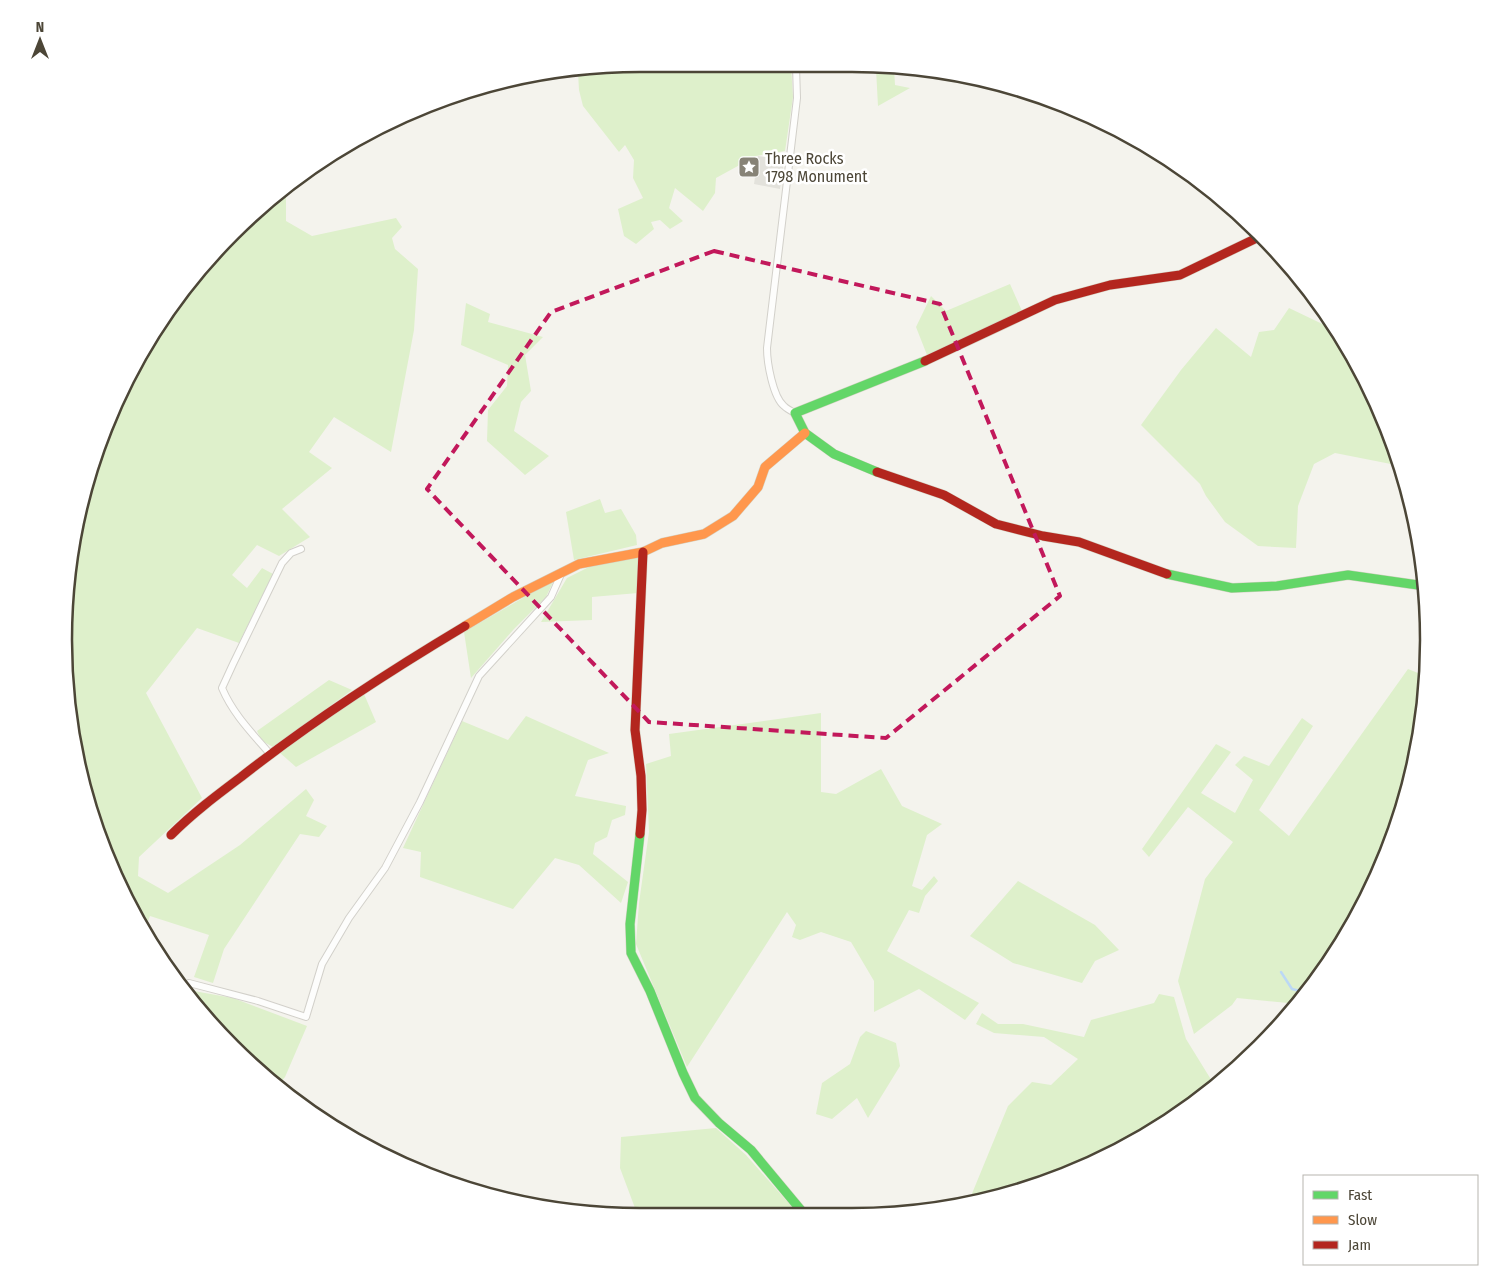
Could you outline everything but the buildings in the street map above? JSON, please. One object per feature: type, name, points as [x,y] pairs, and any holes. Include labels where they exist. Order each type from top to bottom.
[{"type":"street","points":[[796,73],[797,98],[774,282],[767,364],[779,400],[783,406],[795,413],[805,433],[834,454],[899,481],[944,495],[996,524],[1043,536],[1079,542],[1166,574],[1232,588],[1277,586],[1348,575],[1418,585]]},
{"type":"street","points":[[795,413],[941,354],[1055,300],[1110,285],[1180,275],[1254,239]]},
{"type":"street","points":[[171,835],[187,818],[270,754],[322,717],[423,651],[512,597],[579,564],[643,552],[662,543],[704,534],[733,516],[758,488],[765,467],[805,433]]},
{"type":"street","points":[[270,754],[228,703],[222,688],[282,562],[291,553],[301,549]]},
{"type":"street","points":[[643,552],[636,730],[642,810],[630,924],[631,953],[650,991],[695,1098],[751,1150],[799,1208]]},
{"type":"street","points":[[189,983],[306,1017],[322,964],[348,918],[385,868],[420,802],[479,676],[551,597],[562,572]]},
{"type":"highlighted area","points":[[714,251],[940,304],[1060,596],[886,738],[649,722],[427,489],[551,312]]},
{"type":"green space","points":[[791,73],[793,97],[785,151],[756,156],[716,178],[715,193],[703,211],[675,188],[669,208],[683,221],[670,229],[660,220],[651,222],[654,229],[636,244],[624,236],[618,209],[643,198],[633,178],[634,160],[625,145],[619,152],[583,106],[578,76],[603,74]]},
{"type":"green space","points":[[876,74],[894,74],[895,85],[910,88],[878,106]]},
{"type":"green space","points":[[286,197],[286,221],[312,236],[396,218],[402,227],[392,238],[395,249],[418,269],[414,330],[391,452],[334,417],[309,452],[332,468],[282,509],[310,537],[279,556],[257,545],[232,575],[247,588],[262,568],[273,574],[239,643],[197,628],[146,693],[202,798],[139,857],[138,876],[168,893],[240,845],[306,789],[314,800],[306,816],[327,826],[319,837],[300,834],[224,949],[213,983],[194,977],[209,935],[150,916],[148,922],[131,891],[103,822],[83,751],[77,714],[72,640],[77,566],[83,529],[103,458],[131,389],[168,325],[213,266],[266,213]]},
{"type":"green space","points":[[1010,284],[1022,311],[927,355],[916,327],[931,296],[946,311]]},
{"type":"green space","points":[[466,303],[490,314],[488,322],[543,337],[525,355],[531,391],[521,402],[514,431],[549,456],[525,475],[487,441],[488,410],[507,386],[508,365],[461,345]]},
{"type":"green space","points":[[1289,308],[1325,325],[1362,389],[1392,464],[1335,453],[1314,464],[1298,506],[1296,548],[1258,546],[1225,522],[1206,496],[1200,484],[1141,425],[1181,370],[1216,328],[1251,357],[1259,332],[1274,330]]},
{"type":"green space","points":[[600,499],[605,513],[621,509],[636,535],[637,545],[574,560],[566,512]]},
{"type":"green space","points":[[638,557],[638,593],[592,597],[592,620],[541,622],[567,578],[589,567]]},
{"type":"green space","points":[[554,580],[546,597],[514,629],[471,678],[464,632]]},
{"type":"green space","points":[[1408,669],[1419,673],[1416,714],[1410,751],[1390,822],[1362,891],[1325,955],[1289,1003],[1237,998],[1232,1005],[1194,1034],[1178,981],[1205,879],[1233,842],[1188,807],[1149,857],[1142,849],[1216,744],[1231,752],[1201,793],[1235,813],[1253,780],[1235,765],[1244,756],[1269,766],[1302,718],[1313,726],[1259,810],[1289,836]]},
{"type":"green space","points":[[329,680],[352,690],[273,747],[262,741],[257,731]]},
{"type":"green space","points":[[364,694],[376,722],[296,767],[279,752]]},
{"type":"green space","points":[[821,713],[821,792],[836,794],[881,769],[902,806],[942,824],[927,835],[912,886],[922,890],[934,876],[938,881],[925,896],[919,913],[909,910],[887,951],[979,1003],[965,1020],[919,989],[874,1012],[874,981],[851,942],[821,932],[800,940],[792,937],[796,925],[787,912],[687,1067],[636,944],[639,903],[649,832],[646,764],[671,756],[669,734]]},
{"type":"green space","points":[[526,716],[609,753],[588,760],[575,796],[626,806],[625,815],[612,820],[607,837],[595,843],[593,854],[628,882],[621,903],[579,865],[555,858],[513,909],[420,877],[421,852],[403,848],[462,721],[508,740]]},
{"type":"green space","points":[[1018,881],[1095,925],[1119,950],[1095,961],[1082,983],[1013,963],[970,936]]},
{"type":"green space","points":[[195,991],[233,998],[307,1026],[282,1080],[266,1067],[213,1014]]},
{"type":"green space","points":[[1159,994],[1174,997],[1186,1039],[1211,1080],[1168,1112],[1104,1149],[1035,1177],[971,1195],[1008,1106],[1032,1082],[1051,1085],[1078,1059],[1044,1037],[994,1033],[976,1024],[982,1013],[998,1024],[1023,1024],[1084,1037],[1091,1020],[1154,1003]]},
{"type":"green space","points":[[866,1031],[896,1043],[900,1066],[868,1118],[857,1098],[832,1119],[816,1114],[822,1083],[850,1064],[860,1037]]},
{"type":"green space","points":[[716,1128],[746,1155],[793,1208],[635,1208],[620,1168],[621,1137]]},
{"type":"shaded area","points":[[758,156],[784,160],[780,189],[754,184]]},
{"type":"waterway","points":[[1281,972],[1292,989],[1299,991]]},
{"type":"traffic: fast","points":[[877,472],[834,454],[805,433],[795,413],[925,361]]},
{"type":"traffic: fast","points":[[1167,574],[1232,588],[1277,586],[1348,575],[1418,585]]},
{"type":"traffic: fast","points":[[640,834],[630,924],[631,953],[650,991],[695,1098],[719,1123],[751,1150],[799,1208]]},
{"type":"traffic: slow","points":[[465,626],[513,597],[579,564],[643,552],[662,543],[704,534],[733,516],[758,487],[765,467],[805,433]]},
{"type":"traffic: jam","points":[[925,361],[1055,300],[1110,285],[1180,275],[1254,239]]},
{"type":"traffic: jam","points":[[877,472],[944,495],[996,524],[1043,536],[1079,542],[1167,574]]},
{"type":"traffic: jam","points":[[640,834],[642,810],[641,776],[635,730],[643,552]]},
{"type":"traffic: jam","points":[[171,835],[205,804],[295,736],[379,679],[465,626]]},
{"type":"place","name":"Three Rocks 1798 Monument","points":[[749,167]]}]
